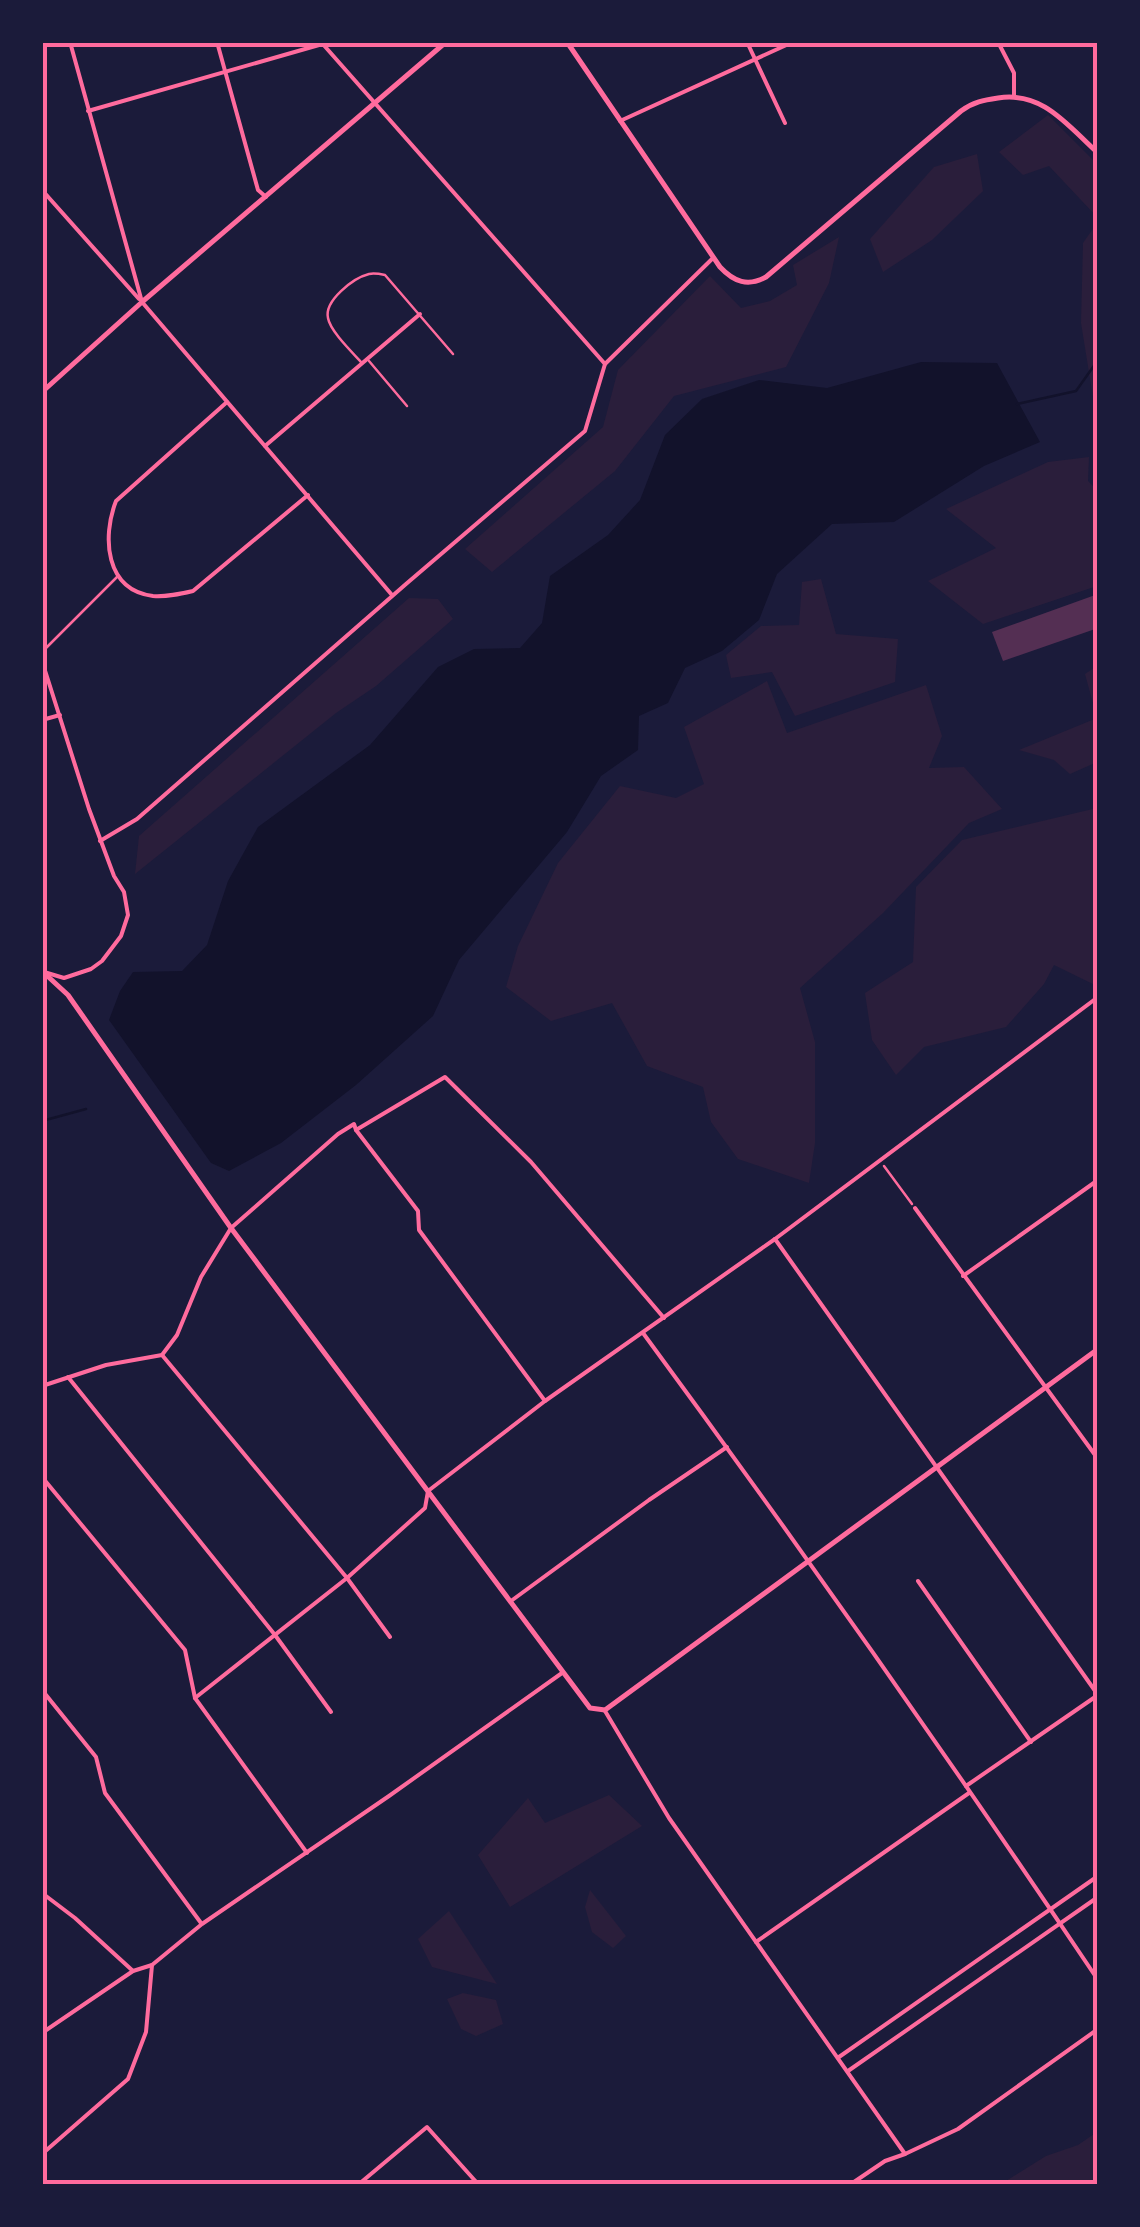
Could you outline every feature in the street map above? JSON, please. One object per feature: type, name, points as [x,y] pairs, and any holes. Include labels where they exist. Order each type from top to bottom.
[{"type":"street","points":[[70,42],[142,302]]},
{"type":"street","points":[[217,42],[258,190],[266,196]]},
{"type":"street","points":[[42,392],[446,42]]},
{"type":"street","points":[[567,42],[714,258],[729,276],[744,283],[766,277],[961,111],[978,101],[1014,96],[1033,100],[1050,109],[1098,153]]},
{"type":"street","points":[[747,42],[785,123]]},
{"type":"street","points":[[620,121],[794,42]]},
{"type":"street","points":[[998,42],[1014,73],[1014,96]]},
{"type":"street","points":[[88,111],[321,43],[605,364]]},
{"type":"street","points":[[42,190],[393,596]]},
{"type":"street","points":[[100,841],[137,819],[585,430],[605,364],[714,258]]},
{"type":"street","points":[[265,446],[420,314]]},
{"type":"street","points":[[226,402],[116,501],[107,539],[110,560],[118,576],[132,589],[152,596],[193,591],[308,495]]},
{"type":"street","points":[[42,660],[100,841],[128,905],[126,928],[102,961],[64,978],[43,972]]},
{"type":"street","points":[[42,720],[60,715]]},
{"type":"street","points":[[43,972],[68,995],[232,1228],[590,1708],[605,1710],[1098,1349]]},
{"type":"street","points":[[195,1698],[347,1578],[425,1508],[428,1491],[544,1401],[775,1239],[1095,998],[1098,1008]]},
{"type":"street","points":[[356,1130],[445,1077],[531,1162],[664,1318]]},
{"type":"street","points":[[42,1386],[106,1365],[162,1354],[176,1334],[201,1277],[232,1228],[354,1124],[418,1211],[419,1230],[544,1401]]},
{"type":"street","points":[[963,1276],[1098,1180]]},
{"type":"street","points":[[915,1208],[1098,1459]]},
{"type":"street","points":[[756,1942],[1098,1695],[775,1239]]},
{"type":"street","points":[[643,1333],[809,1562],[1098,1980]]},
{"type":"street","points":[[162,1354],[347,1578],[390,1637]]},
{"type":"street","points":[[68,1377],[332,1712]]},
{"type":"street","points":[[510,1602],[727,1447]]},
{"type":"street","points":[[42,1477],[185,1650],[195,1698],[307,1853]]},
{"type":"street","points":[[918,1580],[1031,1742]]},
{"type":"street","points":[[42,2033],[134,1971],[152,1965],[202,1924],[562,1673]]},
{"type":"street","points":[[42,1690],[96,1757],[106,1794],[202,1924]]},
{"type":"street","points":[[605,1710],[669,1818],[906,2154]]},
{"type":"street","points":[[838,2058],[1098,1876]]},
{"type":"street","points":[[42,1893],[134,1971]]},
{"type":"street","points":[[848,2072],[1098,1897]]},
{"type":"street","points":[[42,2154],[128,2079],[146,2032],[152,1965]]},
{"type":"street","points":[[851,2184],[885,2160],[958,2129],[1098,2029]]},
{"type":"street","points":[[359,2184],[427,2127],[478,2184]]},
{"type":"lane","points":[[407,406],[331,326],[328,306],[354,281],[369,274],[385,275],[453,354]]},
{"type":"lane","points":[[42,652],[118,576]]},
{"type":"path","points":[[880,1161],[915,1208]]},
{"type":"shaded area","points":[[1048,115],[1097,164],[1097,217],[1049,166],[1023,175],[999,152]]},
{"type":"shaded area","points":[[977,154],[983,191],[932,240],[883,272],[870,239],[934,167]]},
{"type":"shaded area","points":[[1097,223],[1097,422],[1081,323],[1083,243]]},
{"type":"shaded area","points":[[839,237],[829,283],[786,367],[674,396],[615,471],[492,572],[465,549],[603,427],[618,370],[710,276],[741,308],[770,301],[797,285],[793,265]]},
{"type":"shaded area","points":[[921,362],[997,363],[1040,442],[984,466],[894,522],[832,524],[777,574],[759,620],[722,651],[685,668],[668,703],[639,716],[638,750],[601,776],[567,832],[459,960],[433,1016],[356,1085],[281,1143],[229,1171],[211,1163],[109,1020],[120,991],[133,972],[182,971],[207,945],[228,881],[258,827],[370,745],[438,667],[474,649],[520,648],[542,623],[550,576],[608,535],[640,500],[665,435],[702,399],[759,380],[827,388]]},
{"type":"shaded area","points":[[1089,457],[1088,481],[1097,490],[1097,586],[983,624],[928,581],[996,548],[946,509],[1048,462]]},
{"type":"shaded area","points":[[821,579],[836,634],[898,639],[895,682],[795,716],[772,672],[731,678],[726,655],[761,626],[799,625],[802,582]]},
{"type":"shaded area","points":[[409,598],[438,599],[453,619],[376,686],[336,713],[135,874],[139,836]]},
{"type":"shaded area","points":[[1097,666],[1097,718],[1085,674]]},
{"type":"shaded area","points":[[767,681],[787,733],[926,685],[942,736],[929,768],[964,767],[1002,809],[969,823],[883,913],[800,988],[815,1042],[815,1143],[809,1183],[738,1159],[711,1122],[703,1087],[647,1066],[612,1003],[551,1021],[506,987],[518,946],[558,863],[620,786],[676,798],[704,784],[684,727]]},
{"type":"shaded area","points":[[1097,718],[1097,762],[1070,774],[1054,760],[1019,750]]},
{"type":"shaded area","points":[[1097,808],[1097,986],[1054,965],[1044,984],[1006,1027],[924,1047],[896,1075],[872,1040],[865,993],[913,962],[916,887],[962,840]]},
{"type":"shaded area","points":[[609,1795],[642,1826],[510,1907],[478,1855],[528,1798],[545,1823]]},
{"type":"shaded area","points":[[590,1890],[626,1936],[613,1948],[592,1932],[585,1907]]},
{"type":"shaded area","points":[[449,1911],[497,1984],[432,1967],[418,1939]]},
{"type":"shaded area","points":[[463,1993],[496,2000],[503,2024],[476,2036],[461,2029],[447,1999]]},
{"type":"shaded area","points":[[1097,2132],[1097,2184],[1001,2184],[1046,2156],[1078,2145]]},
{"type":"building","points":[[1098,594],[1098,628],[1003,661],[992,632]]},
{"type":"waterway","points":[[1017,404],[1076,391],[1098,360]]},
{"type":"waterway","points":[[42,1121],[86,1109]]}]
